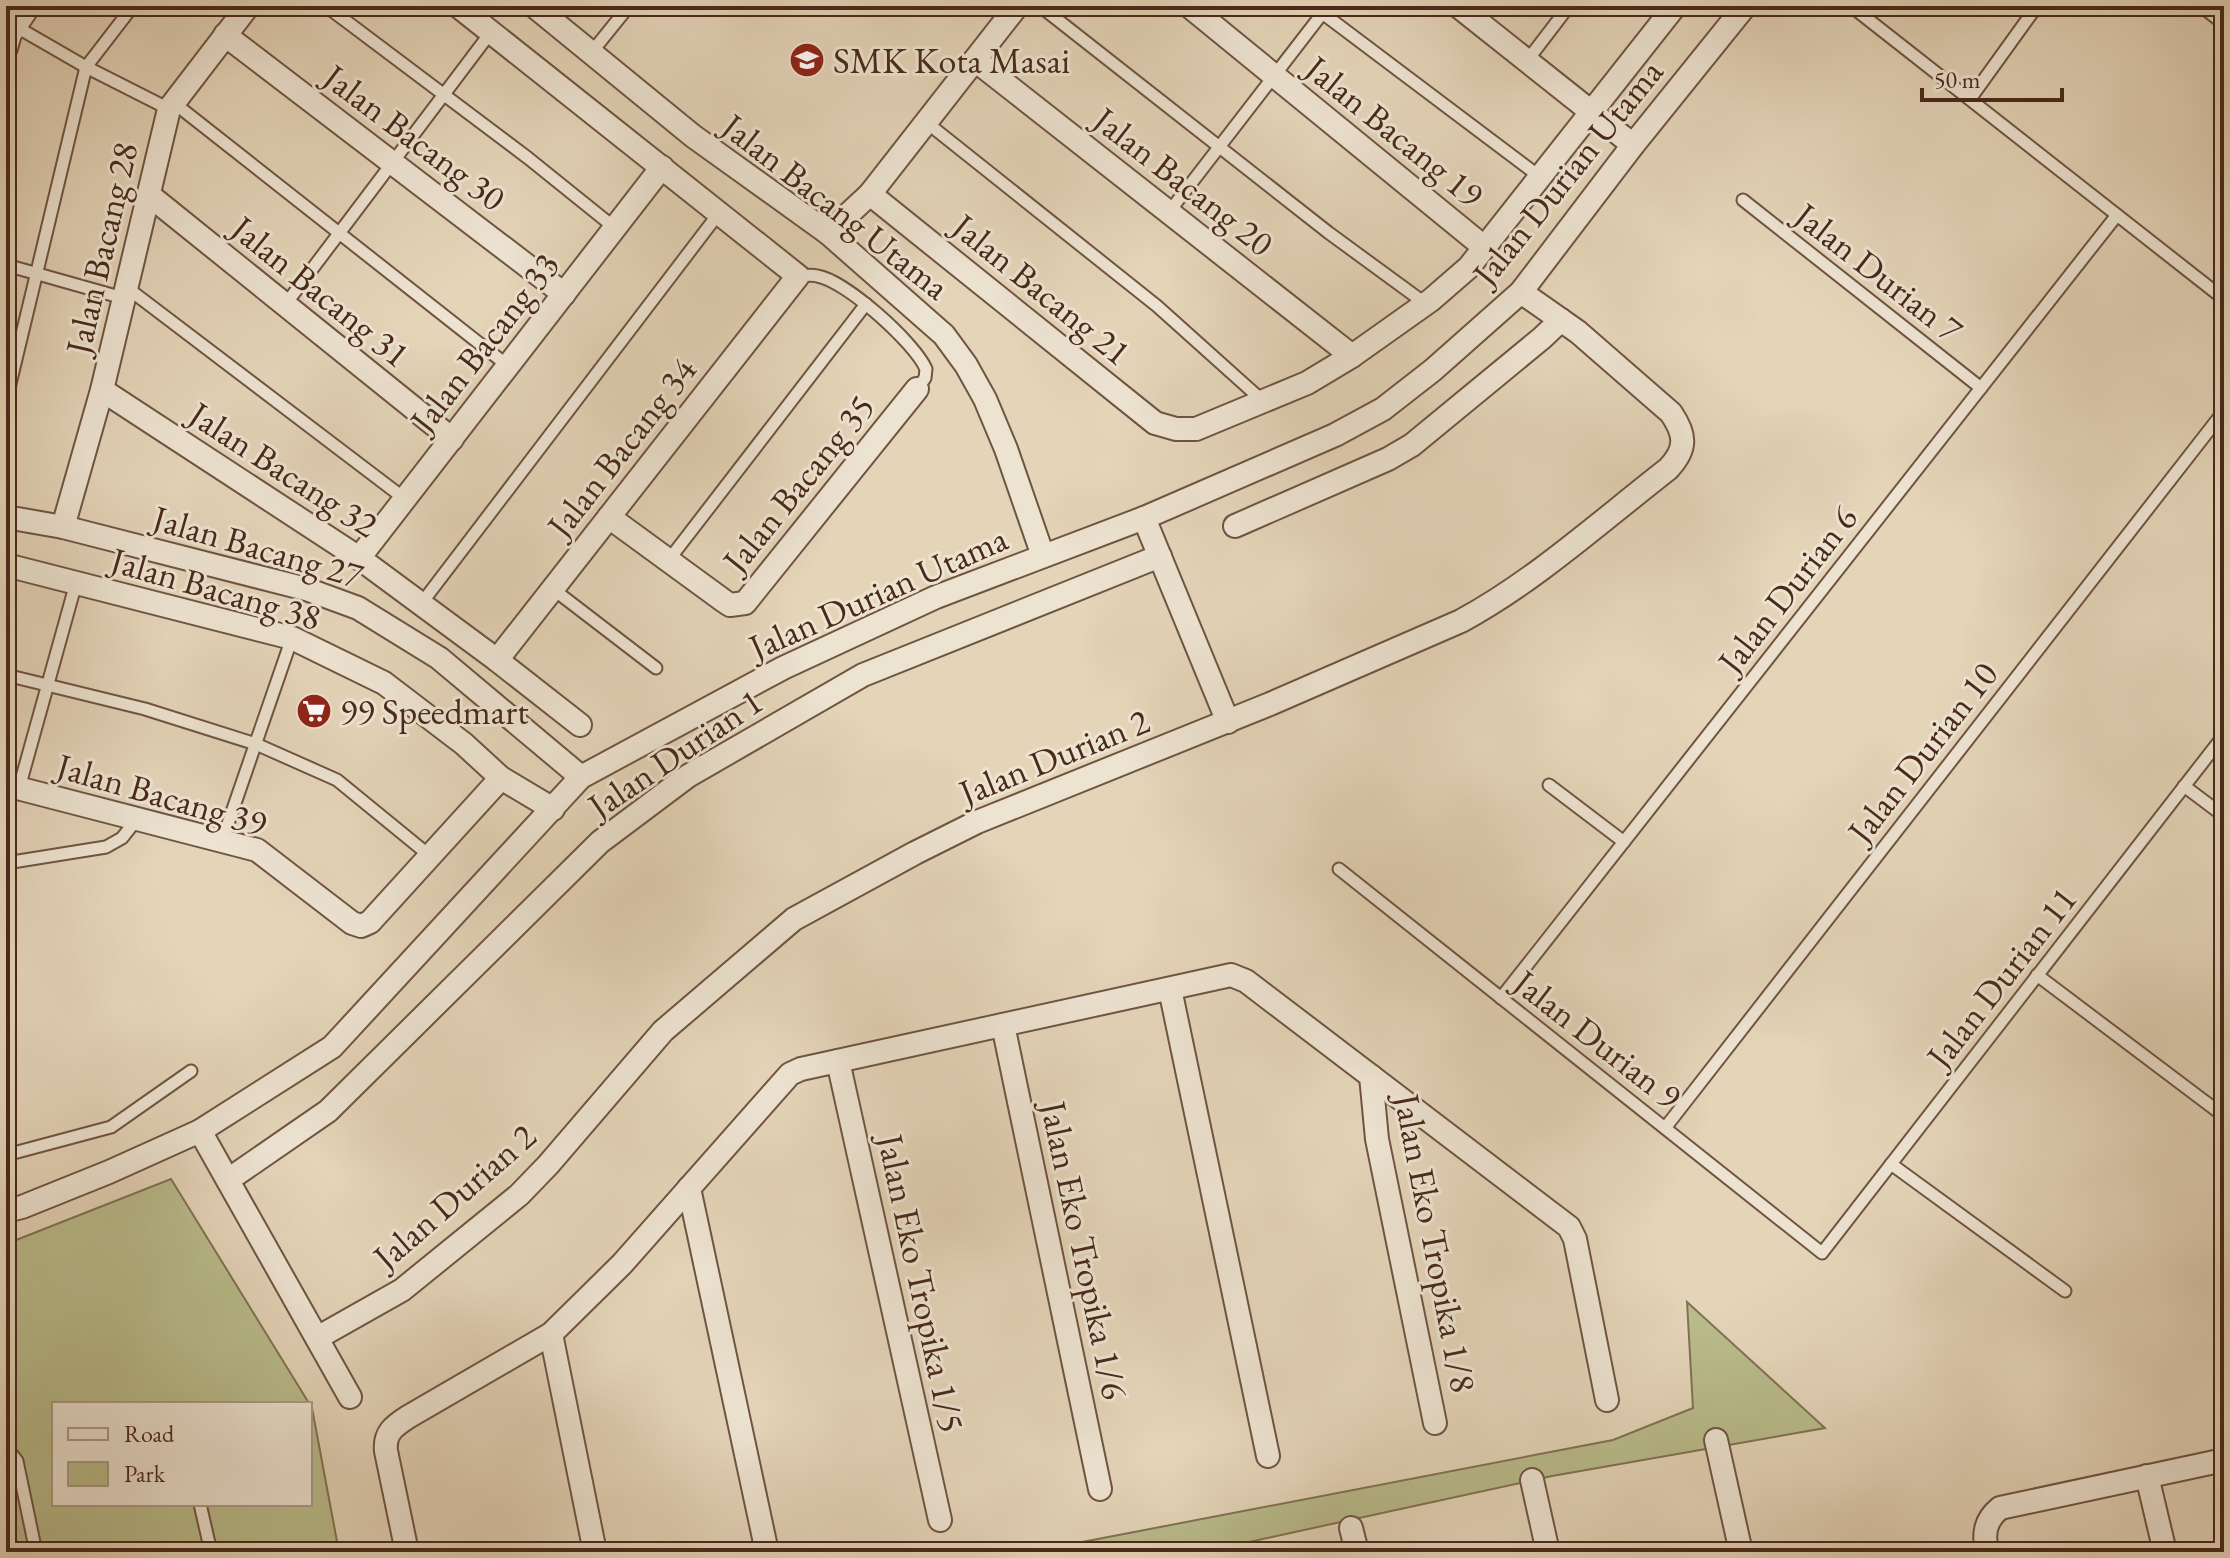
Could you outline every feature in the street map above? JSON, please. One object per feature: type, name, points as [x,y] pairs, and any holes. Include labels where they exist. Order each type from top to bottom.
[{"type":"street","points":[[6,48],[10,34],[29,6]]},
{"type":"street","name":"Jalan Bacang 28","points":[[63,527],[102,390],[171,106],[248,6]]},
{"type":"street","points":[[458,6],[798,276]]},
{"type":"street","name":"Jalan Bacang Utama","points":[[534,6],[693,136],[828,233],[944,335],[985,399],[1043,556]]},
{"type":"street","points":[[828,233],[870,194],[1017,6]]},
{"type":"street","name":"Jalan Bacang 19","points":[[1189,6],[1484,247]]},
{"type":"street","points":[[1264,402],[1307,383],[1352,356],[1426,304],[1469,267],[1675,6]]},
{"type":"street","name":"Jalan Durian Utama","points":[[6,1211],[109,1172],[200,1131],[332,1047],[581,777],[783,668],[936,597],[1144,518],[1335,435],[1383,409],[1433,370],[1521,292],[1633,145],[1745,6]]},
{"type":"street","points":[[1462,7],[1633,145]]},
{"type":"street","name":"Jalan Bacang 30","points":[[225,35],[564,294]]},
{"type":"street","name":"Jalan Bacang 20","points":[[975,60],[1352,356]]},
{"type":"street","name":"Jalan Bacang 33","points":[[359,558],[662,167]]},
{"type":"street","name":"Jalan Bacang 21","points":[[870,194],[1155,423],[1176,429],[1196,429],[1264,402]]},
{"type":"street","name":"Jalan Bacang 31","points":[[149,195],[452,439]]},
{"type":"street","name":"Jalan Bacang 34","points":[[497,660],[798,276]]},
{"type":"street","name":"Jalan Durian 2","points":[[317,1338],[402,1290],[519,1195],[663,1031],[794,919],[977,822],[1228,722],[1461,621],[1489,606],[1668,469],[1679,458],[1683,442],[1682,429],[1671,413],[1561,320],[1521,292]]},
{"type":"street","points":[[1235,526],[1388,459],[1412,445],[1561,320]]},
{"type":"street","name":"Jalan Bacang 35","points":[[609,517],[730,605],[745,603],[917,389]]},
{"type":"street","name":"Jalan Bacang 32","points":[[102,390],[359,558],[580,725]]},
{"type":"street","name":"Jalan Bacang 27","points":[[6,517],[63,527],[306,589],[358,608],[439,658],[581,777]]},
{"type":"street","points":[[1144,518],[1228,722]]},
{"type":"street","name":"Jalan Durian 1","points":[[228,1180],[328,1111],[600,842],[688,776],[863,675],[1160,556]]},
{"type":"street","name":"Jalan Bacang 38","points":[[6,565],[292,638],[384,683],[464,744],[501,778],[553,809]]},
{"type":"street","name":"Jalan Bacang 39","points":[[13,786],[257,850],[352,923],[361,926],[370,922],[501,778]]},
{"type":"street","points":[[407,1552],[386,1451],[387,1436],[391,1430],[408,1417],[551,1334],[622,1264],[790,1074],[1231,975],[1242,978],[1572,1230],[1607,1400]]},
{"type":"street","points":[[1170,989],[1268,1456]]},
{"type":"street","name":"Jalan Eko Tropika 1/6","points":[[1003,1025],[1100,1489]]},
{"type":"street","name":"Jalan Eko Tropika 1/5","points":[[838,1061],[940,1520]]},
{"type":"street","name":"Jalan Eko Tropika 1/8","points":[[1371,1076],[1377,1139],[1435,1423]]},
{"type":"street","points":[[200,1131],[350,1397]]},
{"type":"street","points":[[689,1188],[767,1552]]},
{"type":"street","points":[[551,1334],[595,1552]]},
{"type":"street","points":[[1716,1440],[1741,1552]]},
{"type":"street","points":[[1987,1552],[1984,1534],[1987,1523],[2000,1508],[2224,1460]]},
{"type":"street","points":[[2147,1476],[2165,1552]]},
{"type":"street","points":[[1532,1480],[1548,1552]]},
{"type":"street","points":[[1351,1528],[1357,1552]]},
{"type":"lane","points":[[6,401],[86,67],[133,6]]},
{"type":"lane","points":[[326,6],[615,228]]},
{"type":"lane","points":[[591,53],[629,6]]},
{"type":"lane","points":[[1040,6],[1329,233],[1426,304]]},
{"type":"lane","points":[[1527,61],[1569,6]]},
{"type":"lane","points":[[1851,6],[2224,299]]},
{"type":"lane","points":[[1970,99],[2037,6]]},
{"type":"lane","points":[[2201,6],[2224,24]]},
{"type":"lane","points":[[1169,212],[1274,76],[1321,8],[1540,177]]},
{"type":"lane","points":[[15,26],[86,67],[171,106],[468,332],[508,366]]},
{"type":"lane","points":[[285,305],[491,32]]},
{"type":"lane","points":[[926,122],[1157,306],[1264,402]]},
{"type":"lane","name":"Jalan Durian 7","points":[[1743,200],[1981,388]]},
{"type":"lane","points":[[421,604],[719,213]]},
{"type":"lane","name":"Jalan Durian 6","points":[[1501,998],[2117,215]]},
{"type":"lane","points":[[6,265],[125,293],[405,499]]},
{"type":"lane","points":[[798,276],[825,278],[866,304],[899,333],[925,365],[925,378],[917,389]]},
{"type":"lane","points":[[668,561],[866,304]]},
{"type":"lane","name":"Jalan Durian 10","points":[[1665,1128],[2224,411]]},
{"type":"lane","points":[[13,786],[49,686],[76,583]]},
{"type":"lane","points":[[553,589],[656,668]]},
{"type":"lane","points":[[222,841],[292,638]]},
{"type":"lane","points":[[6,675],[145,709],[256,744],[337,780],[430,856]]},
{"type":"lane","name":"Jalan Durian 11","points":[[1822,1253],[2224,735]]},
{"type":"lane","points":[[1549,785],[1624,842]]},
{"type":"lane","points":[[2184,786],[2224,816]]},
{"type":"lane","points":[[6,863],[106,847],[122,838],[138,819]]},
{"type":"lane","name":"Jalan Durian 9","points":[[1339,869],[1822,1253]]},
{"type":"lane","points":[[2037,975],[2224,1116]]},
{"type":"lane","points":[[6,1155],[111,1127],[191,1071]]},
{"type":"lane","points":[[1891,1164],[2065,1291]]},
{"type":"lane","points":[[6,1447],[17,1461],[36,1552]]},
{"type":"lane","points":[[200,1506],[211,1552]]},
{"type":"green space","points":[[171,1179],[309,1402],[52,1402],[52,1506],[312,1506],[312,1408],[339,1552],[6,1552],[6,1244]]},
{"type":"green space","points":[[1687,1302],[1825,1428],[1552,1476],[1203,1552],[1030,1552],[1613,1440],[1693,1408]]},
{"type":"place","name":"SMK Kota Masai","points":[[807,60]]},
{"type":"place","name":"99 Speedmart","points":[[314,711]]}]
